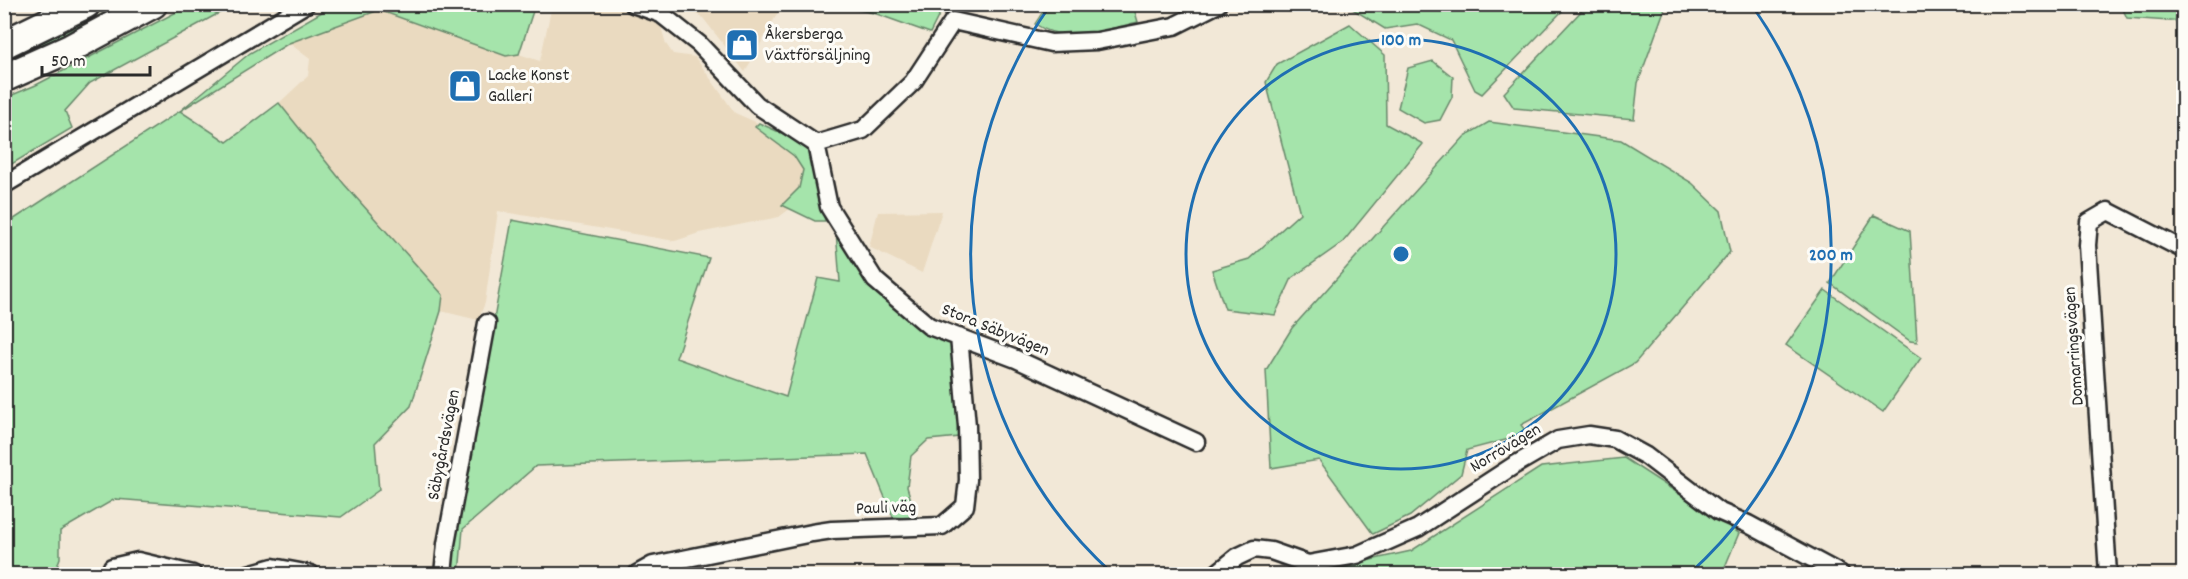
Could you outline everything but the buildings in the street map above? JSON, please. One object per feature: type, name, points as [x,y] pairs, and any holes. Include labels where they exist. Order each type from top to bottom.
[{"type":"main road","points":[[4,44],[62,18],[86,4]]},
{"type":"main road","points":[[4,78],[71,48],[153,4]]},
{"type":"street","points":[[4,184],[306,4]]},
{"type":"street","points":[[633,4],[661,14],[699,44],[757,105],[816,144],[863,130],[907,80],[953,21],[1051,43],[1097,41],[1174,26],[1218,4]]},
{"type":"street","name":"Stora Säbyvägen","points":[[816,144],[829,207],[875,280],[929,326],[1016,358],[1197,442]]},
{"type":"street","name":"Domarringsvägen","points":[[2108,574],[2087,245],[2089,222],[2108,211],[2184,250]]},
{"type":"street","name":"Säbygårdsvägen","points":[[443,574],[446,544],[488,323]]},
{"type":"street","name":"Pauli väg","points":[[637,574],[653,565],[812,533],[832,530],[942,526],[965,507],[968,480],[967,426],[959,337]]},
{"type":"street","name":"Norrövägen","points":[[1216,574],[1237,558],[1254,549],[1271,551],[1308,564],[1357,555],[1418,528],[1512,466],[1558,440],[1590,435],[1615,439],[1646,456],[1718,511],[1748,524],[1841,574]]},
{"type":"street","points":[[110,574],[112,567],[138,561],[193,574]]},
{"type":"street","points":[[248,574],[273,567],[311,574]]},
{"type":"shaded area","points":[[552,5],[606,5],[659,20],[666,44],[673,54],[695,57],[735,113],[799,141],[808,156],[803,199],[779,217],[699,233],[675,241],[498,211],[485,303],[478,320],[441,311],[443,295],[344,184],[279,103],[308,76],[310,59],[289,43],[379,10],[506,56],[519,54],[540,61]]},
{"type":"shaded area","name":"Åkersberga Växtförsäljning","points":[[683,5],[782,5],[745,72],[703,18]]},
{"type":"shaded area","points":[[942,211],[922,273],[869,247],[878,212]]},
{"type":"green space","points":[[1048,4],[1133,5],[1138,22],[1099,32],[1059,34],[1035,24]]},
{"type":"green space","points":[[119,5],[136,5],[5,68],[4,58],[83,24]]},
{"type":"green space","points":[[190,5],[234,5],[90,83],[65,111],[72,128],[5,168],[5,98],[36,85]]},
{"type":"green space","points":[[334,5],[535,5],[519,54],[506,56],[379,10],[289,43],[180,111],[250,53]]},
{"type":"green space","points":[[833,5],[944,5],[930,33],[874,13]]},
{"type":"green space","points":[[1346,5],[1568,5],[1482,94],[1475,90],[1451,40],[1417,24],[1385,29]]},
{"type":"green space","points":[[1587,5],[1666,5],[1638,83],[1634,119],[1514,108],[1504,93]]},
{"type":"green space","points":[[2121,5],[2183,5],[2183,22],[2127,18]]},
{"type":"green space","points":[[1350,24],[1385,55],[1386,124],[1423,144],[1343,242],[1292,278],[1275,315],[1225,309],[1212,270],[1249,259],[1300,213],[1266,82],[1277,64]]},
{"type":"green space","points":[[1433,61],[1453,77],[1452,97],[1440,120],[1424,123],[1398,108],[1408,68]]},
{"type":"green space","points":[[279,103],[344,184],[443,295],[441,311],[411,406],[375,443],[379,490],[341,517],[115,499],[60,531],[60,558],[54,574],[5,574],[5,225],[180,111],[227,142]]},
{"type":"green space","points":[[1489,122],[1621,140],[1692,183],[1721,211],[1730,252],[1635,363],[1521,425],[1528,434],[1467,450],[1461,474],[1410,516],[1373,534],[1319,460],[1271,468],[1266,370],[1292,328],[1465,136]]},
{"type":"green space","points":[[759,123],[799,141],[811,152],[825,221],[815,221],[782,205],[799,188],[803,170],[794,156],[755,127]]},
{"type":"green space","points":[[1874,215],[1910,231],[1917,342],[1910,341],[1830,283]]},
{"type":"green space","points":[[512,220],[709,258],[676,358],[786,397],[818,278],[840,282],[836,231],[952,343],[953,375],[962,424],[959,437],[928,440],[911,456],[907,487],[917,519],[893,517],[867,454],[536,466],[463,529],[459,574],[448,572]]},
{"type":"green space","points":[[1825,290],[1921,358],[1883,412],[1786,345]]},
{"type":"green space","points":[[1624,458],[1739,533],[1722,574],[1327,574],[1366,561],[1411,551],[1541,467]]},
{"type":"place","name":"Åkersberga Växtförsäljning","points":[[742,45]]},
{"type":"place","name":"Lacke Konst Galleri","points":[[465,86]]}]
